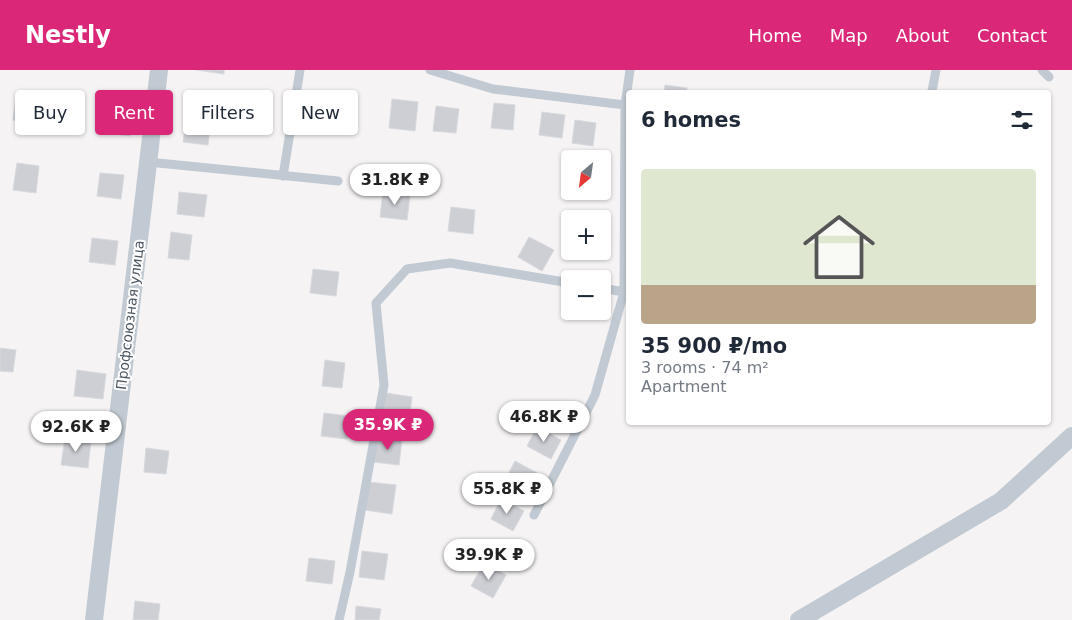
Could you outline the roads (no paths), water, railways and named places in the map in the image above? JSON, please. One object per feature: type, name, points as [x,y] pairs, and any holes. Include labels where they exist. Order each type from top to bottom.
[{"type":"street","name":"Профсоюзная улица","points":[[94,620],[159,70]]},
{"type":"street","points":[[800,620],[1001,501],[1072,436]]},
{"type":"lane","points":[[283,176],[300,70]]},
{"type":"lane","points":[[430,70],[493,89],[624,104]]},
{"type":"lane","points":[[626,90],[630,70]]},
{"type":"lane","points":[[932,90],[936,70]]},
{"type":"lane","points":[[534,515],[595,395],[624,292],[624,104],[626,93]]},
{"type":"lane","points":[[148,162],[338,181]]},
{"type":"lane","points":[[339,620],[350,572],[384,385],[376,303],[407,269],[450,263],[561,282]]},
{"type":"lane","points":[[611,290],[624,292]]}]
